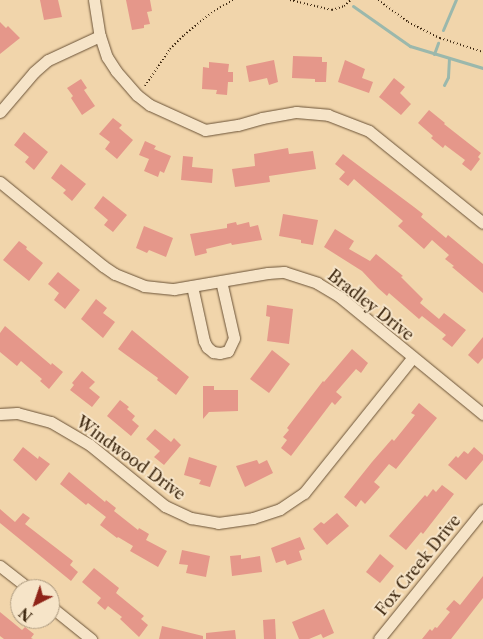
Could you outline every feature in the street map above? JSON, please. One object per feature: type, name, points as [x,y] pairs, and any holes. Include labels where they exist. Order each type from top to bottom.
[{"type":"street","points":[[94,0],[100,36],[107,57],[116,71],[137,95],[156,108],[205,130],[238,126],[262,118],[296,112],[328,115],[368,131],[483,223]]},
{"type":"street","points":[[0,112],[34,72],[48,60],[100,36]]},
{"type":"street","name":"Bradley Drive","points":[[0,182],[115,274],[144,286],[159,289],[192,286],[284,272],[309,280],[340,298],[483,414]]},
{"type":"street","points":[[192,286],[204,341],[213,352],[220,353],[228,351],[234,338],[222,281]]},
{"type":"street","name":"Windwood Drive","points":[[0,414],[17,413],[51,422],[90,445],[165,506],[191,518],[218,523],[244,519],[280,509],[304,493],[412,358]]},
{"type":"street","name":"Fox Creek Drive","points":[[379,639],[483,510]]},
{"type":"street","points":[[0,566],[16,579]]},
{"type":"street","points":[[60,614],[91,639]]},
{"type":"path","points":[[137,95],[154,74],[170,49],[184,35],[214,10],[233,0]]},
{"type":"path","points":[[290,0],[332,10],[344,6],[351,0]]},
{"type":"path","points":[[378,0],[408,22],[440,38],[483,52]]},
{"type":"building","points":[[40,0],[58,0],[62,17],[44,20]]},
{"type":"building","points":[[126,0],[150,0],[152,11],[147,12],[150,24],[144,25],[144,28],[132,30]]},
{"type":"building","points":[[0,22],[6,28],[8,26],[20,38],[0,54]]},
{"type":"building","points":[[293,56],[322,57],[322,62],[327,62],[326,82],[315,82],[315,79],[292,78]]},
{"type":"building","points":[[274,60],[278,82],[269,85],[267,78],[249,82],[246,66]]},
{"type":"building","points":[[345,60],[365,69],[362,78],[373,82],[369,93],[338,82]]},
{"type":"building","points":[[209,62],[229,64],[228,72],[233,72],[233,82],[228,82],[227,95],[216,94],[217,90],[202,89],[203,67],[209,68]]},
{"type":"building","points":[[394,78],[405,87],[400,93],[411,104],[401,115],[379,97]]},
{"type":"building","points":[[81,79],[87,88],[84,90],[95,106],[82,115],[67,88]]},
{"type":"building","points":[[429,110],[481,153],[478,157],[480,159],[471,171],[462,164],[465,160],[445,145],[443,148],[418,123]]},
{"type":"building","points":[[113,118],[122,125],[119,128],[133,140],[117,159],[105,149],[110,142],[99,134]]},
{"type":"building","points":[[24,132],[48,152],[34,170],[25,162],[29,157],[14,145]]},
{"type":"building","points":[[145,141],[156,146],[154,149],[171,156],[164,173],[160,171],[158,177],[144,171],[149,159],[139,155]]},
{"type":"building","points":[[288,148],[289,154],[313,151],[316,169],[269,176],[270,182],[235,187],[232,169],[255,166],[254,154]]},
{"type":"building","points":[[343,154],[423,214],[421,217],[446,238],[448,235],[483,264],[483,293],[452,267],[454,266],[445,259],[449,255],[432,240],[424,249],[398,226],[403,221],[354,179],[348,186],[339,179],[345,172],[335,164]]},
{"type":"building","points":[[183,156],[193,157],[192,167],[213,169],[212,183],[181,180]]},
{"type":"building","points":[[61,164],[86,184],[72,201],[63,193],[66,190],[51,178]]},
{"type":"building","points":[[103,196],[127,215],[113,232],[104,225],[108,220],[94,208]]},
{"type":"building","points":[[283,214],[318,220],[313,245],[301,243],[301,240],[279,236]]},
{"type":"building","points":[[236,222],[237,225],[249,222],[250,227],[258,225],[262,240],[232,245],[231,243],[206,249],[207,253],[195,256],[190,234],[227,228],[227,224]]},
{"type":"building","points":[[144,226],[173,238],[166,257],[149,250],[147,253],[136,248]]},
{"type":"building","points":[[335,229],[354,241],[349,249],[370,261],[376,254],[403,276],[401,277],[423,299],[420,303],[439,319],[444,313],[466,330],[452,347],[442,339],[446,335],[422,316],[419,319],[389,293],[387,296],[362,271],[324,247]]},
{"type":"building","points":[[19,241],[43,263],[29,281],[3,260]]},
{"type":"building","points":[[58,272],[80,290],[65,309],[54,300],[59,293],[48,284]]},
{"type":"building","points":[[96,299],[107,308],[103,313],[115,322],[103,338],[81,319]]},
{"type":"building","points":[[267,305],[293,309],[289,344],[267,341],[270,317],[266,316]]},
{"type":"building","points":[[5,326],[51,365],[52,363],[63,372],[49,389],[40,381],[42,379],[21,361],[17,366],[0,352],[0,333]]},
{"type":"building","points":[[132,330],[189,377],[176,395],[157,380],[158,378],[118,349]]},
{"type":"building","points":[[483,337],[483,358],[478,364],[468,355]]},
{"type":"building","points":[[352,349],[368,363],[361,373],[356,369],[336,392],[342,397],[335,405],[332,402],[291,456],[281,448],[287,440],[283,437],[289,430],[287,428],[323,381]]},
{"type":"building","points":[[272,350],[290,364],[269,393],[250,379]]},
{"type":"building","points":[[82,371],[95,382],[89,388],[100,397],[92,407],[70,390],[74,385],[72,383]]},
{"type":"building","points":[[203,386],[214,386],[214,390],[238,390],[238,411],[209,412],[203,419]]},
{"type":"building","points":[[120,400],[129,407],[127,409],[135,416],[132,420],[139,426],[131,436],[107,416]]},
{"type":"building","points":[[419,403],[437,418],[396,469],[389,464],[374,482],[380,487],[365,504],[361,500],[356,507],[344,497],[372,462],[392,439],[394,441],[415,415],[411,413]]},
{"type":"building","points":[[155,429],[171,442],[174,438],[181,445],[164,465],[154,457],[160,451],[146,439]]},
{"type":"building","points":[[23,447],[38,459],[39,456],[50,464],[36,481],[13,460]]},
{"type":"building","points":[[474,447],[483,455],[483,460],[466,480],[448,465],[456,456],[458,458],[464,451],[468,454]]},
{"type":"building","points":[[189,457],[217,466],[210,487],[199,484],[201,480],[184,475]]},
{"type":"building","points":[[257,460],[259,464],[267,460],[273,473],[245,487],[236,466]]},
{"type":"building","points":[[69,472],[105,502],[106,500],[116,508],[114,511],[138,530],[139,528],[149,534],[146,540],[167,551],[158,567],[130,551],[133,546],[117,538],[100,525],[106,517],[88,503],[86,505],[60,484]]},
{"type":"building","points":[[442,485],[454,494],[423,534],[421,532],[406,550],[389,536],[425,495],[427,497],[433,489],[436,492]]},
{"type":"building","points":[[0,509],[15,522],[23,513],[30,518],[25,524],[73,561],[70,565],[78,572],[71,581],[0,523]]},
{"type":"building","points":[[337,513],[349,526],[327,545],[313,529],[321,522],[324,524]]},
{"type":"building","points":[[300,537],[305,549],[299,551],[302,560],[287,565],[285,560],[276,563],[271,548]]},
{"type":"building","points":[[182,550],[210,556],[206,577],[186,573],[188,565],[179,564]]},
{"type":"building","points":[[380,554],[394,566],[380,583],[366,572]]},
{"type":"building","points":[[241,555],[241,559],[260,556],[262,572],[232,576],[230,556]]},
{"type":"building","points":[[94,568],[119,588],[116,593],[144,616],[141,619],[148,625],[139,637],[120,619],[122,617],[108,606],[105,610],[97,603],[101,598],[82,582]]},
{"type":"building","points":[[483,576],[483,598],[451,639],[422,639],[430,629],[432,631],[435,627],[437,628],[450,612],[446,609],[454,600],[460,605]]},
{"type":"building","points":[[324,609],[334,633],[323,638],[321,634],[309,639],[299,639],[292,622]]},
{"type":"building","points":[[0,612],[10,620],[10,629],[28,629],[34,634],[31,638],[33,639],[4,639],[0,636]]},
{"type":"building","points":[[275,619],[276,639],[264,639],[263,620]]},
{"type":"building","points":[[162,626],[203,636],[203,639],[159,639]]},
{"type":"building","points":[[235,630],[236,639],[206,639],[206,633]]},
{"type":"waterway","points":[[443,30],[456,0]]},
{"type":"waterway","points":[[353,6],[410,46],[483,68]]},
{"type":"waterway","points":[[434,54],[438,43]]},
{"type":"waterway","points":[[444,85],[448,77],[449,59]]}]
